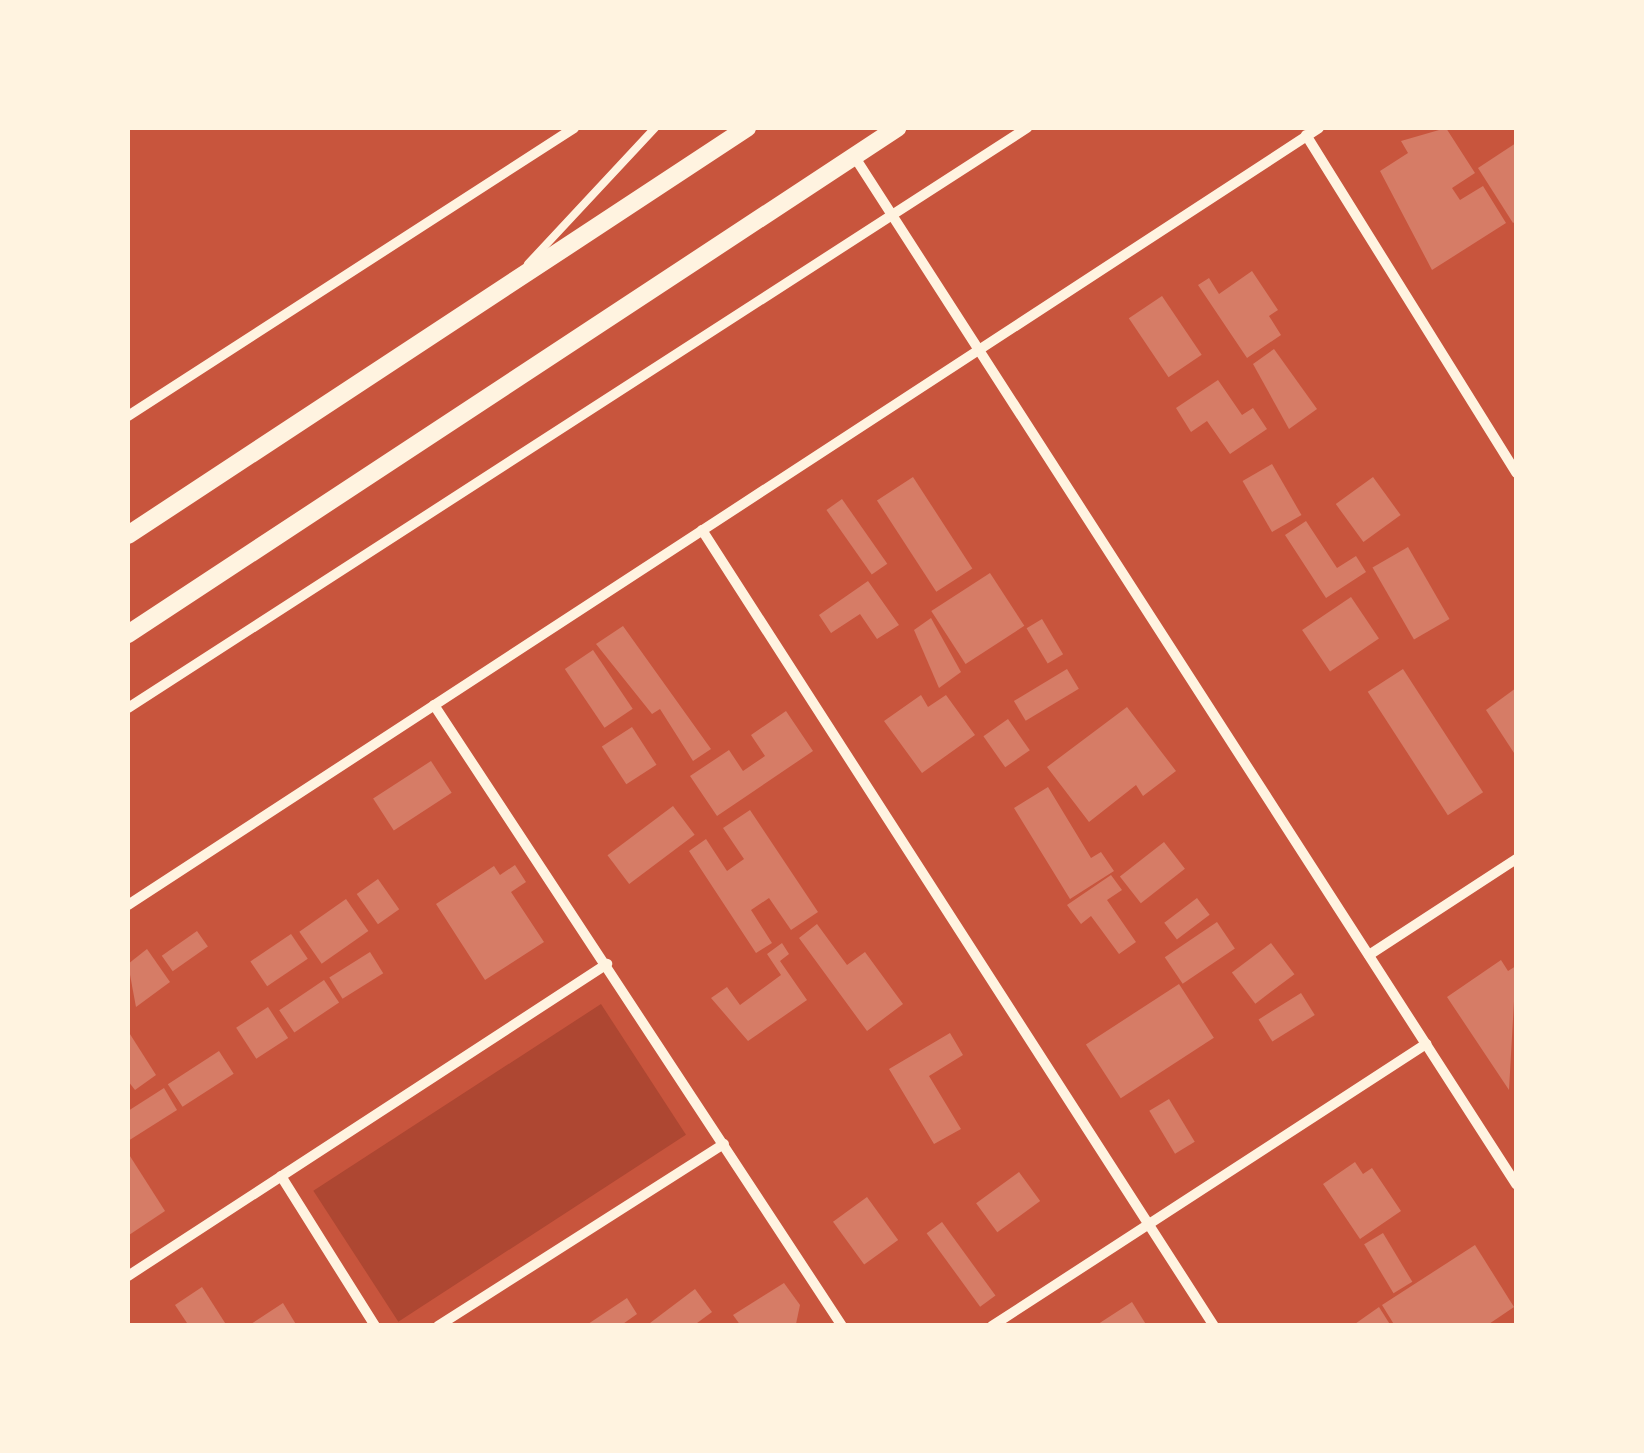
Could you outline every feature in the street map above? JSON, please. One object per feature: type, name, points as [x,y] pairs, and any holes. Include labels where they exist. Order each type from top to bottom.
[{"type":"street","points":[[128,416],[574,128]]},
{"type":"street","points":[[128,536],[747,128]]},
{"type":"street","points":[[128,634],[898,128]]},
{"type":"street","points":[[128,708],[1028,128]]},
{"type":"street","points":[[128,905],[1318,128]]},
{"type":"street","points":[[1306,136],[1515,468]]},
{"type":"street","points":[[854,156],[1516,1184]]},
{"type":"street","points":[[702,530],[1214,1326]]},
{"type":"street","points":[[434,704],[842,1326]]},
{"type":"street","points":[[1369,955],[1516,859]]},
{"type":"street","points":[[128,1276],[607,964]]},
{"type":"street","points":[[992,1326],[1426,1044]]},
{"type":"street","points":[[438,1326],[724,1144]]},
{"type":"street","points":[[281,1176],[376,1326]]},
{"type":"lane","points":[[512,282],[655,128]]},
{"type":"shaded area","points":[[601,1004],[686,1135],[398,1322],[313,1191]]},
{"type":"building","points":[[1446,128],[1475,173],[1452,188],[1460,200],[1483,186],[1506,223],[1432,270],[1380,171],[1408,153],[1401,141]]},
{"type":"building","points":[[1516,143],[1516,221],[1513,223],[1478,168]]},
{"type":"building","points":[[1252,271],[1278,310],[1269,316],[1281,335],[1247,358],[1198,285],[1209,278],[1219,294]]},
{"type":"building","points":[[1162,296],[1202,355],[1169,377],[1129,318]]},
{"type":"building","points":[[1274,349],[1317,409],[1289,429],[1253,364]]},
{"type":"building","points":[[1218,380],[1242,415],[1253,408],[1267,429],[1230,454],[1207,421],[1191,432],[1176,408]]},
{"type":"building","points":[[1272,464],[1302,515],[1272,532],[1243,481]]},
{"type":"building","points":[[913,477],[972,568],[936,592],[877,500]]},
{"type":"building","points":[[1373,477],[1401,515],[1363,542],[1336,504]]},
{"type":"building","points":[[842,499],[887,564],[872,575],[826,510]]},
{"type":"building","points":[[1306,521],[1337,568],[1356,556],[1366,572],[1326,598],[1285,535]]},
{"type":"building","points":[[1408,547],[1450,619],[1414,639],[1372,568]]},
{"type":"building","points":[[990,573],[1024,626],[966,664],[931,611]]},
{"type":"building","points":[[868,581],[899,625],[877,639],[860,614],[831,633],[819,615]]},
{"type":"building","points":[[1351,597],[1379,638],[1330,671],[1302,630]]},
{"type":"building","points":[[931,618],[961,672],[939,688],[914,630]]},
{"type":"building","points":[[1042,619],[1063,654],[1048,663],[1027,628]]},
{"type":"building","points":[[623,626],[711,749],[693,761],[660,709],[652,714],[596,644]]},
{"type":"building","points":[[593,650],[633,709],[605,728],[565,669]]},
{"type":"building","points":[[1067,669],[1079,689],[1026,721],[1014,701]]},
{"type":"building","points":[[1403,669],[1483,792],[1448,815],[1368,692]]},
{"type":"building","points":[[1516,688],[1516,756],[1486,710]]},
{"type":"building","points":[[921,695],[928,707],[946,695],[975,735],[922,773],[884,721]]},
{"type":"building","points":[[1127,707],[1176,771],[1143,796],[1136,785],[1089,822],[1047,767]]},
{"type":"building","points":[[786,711],[813,751],[717,816],[690,776],[729,750],[743,771],[765,756],[751,735]]},
{"type":"building","points":[[1008,719],[1030,750],[1005,767],[983,736]]},
{"type":"building","points":[[632,727],[657,765],[626,784],[602,747]]},
{"type":"building","points":[[431,761],[452,793],[394,830],[373,799]]},
{"type":"building","points":[[1048,787],[1091,858],[1101,852],[1114,871],[1070,899],[1014,808]]},
{"type":"building","points":[[673,806],[695,835],[629,884],[608,855]]},
{"type":"building","points":[[750,810],[818,912],[791,930],[769,898],[751,910],[772,943],[756,953],[689,851],[706,839],[727,871],[744,859],[723,828]]},
{"type":"building","points":[[1164,842],[1185,869],[1141,903],[1120,876]]},
{"type":"building","points":[[515,865],[526,882],[511,892],[544,942],[485,980],[436,904],[494,866],[500,875]]},
{"type":"building","points":[[1111,875],[1122,890],[1107,900],[1136,942],[1119,954],[1091,916],[1081,924],[1067,905]]},
{"type":"building","points":[[378,879],[399,909],[378,924],[357,894]]},
{"type":"building","points":[[1197,898],[1210,915],[1177,939],[1164,923]]},
{"type":"building","points":[[346,899],[368,931],[322,964],[299,932]]},
{"type":"building","points":[[1217,922],[1235,949],[1183,984],[1165,957]]},
{"type":"building","points":[[817,924],[847,965],[865,952],[903,1004],[867,1031],[799,938]]},
{"type":"building","points":[[197,931],[208,947],[173,971],[162,956]]},
{"type":"building","points":[[291,934],[308,959],[267,986],[250,961]]},
{"type":"building","points":[[782,943],[789,954],[780,961],[807,1000],[748,1041],[711,998],[727,987],[740,1005],[781,975],[767,954]]},
{"type":"building","points":[[1271,943],[1294,974],[1255,1004],[1232,972]]},
{"type":"building","points":[[147,949],[170,982],[136,1007],[128,964]]},
{"type":"building","points":[[370,952],[383,973],[343,999],[329,977]]},
{"type":"building","points":[[1501,960],[1508,971],[1516,966],[1509,1090],[1447,997]]},
{"type":"building","points":[[324,980],[339,1002],[294,1033],[279,1010]]},
{"type":"building","points":[[1179,984],[1214,1038],[1121,1098],[1086,1044]]},
{"type":"building","points":[[1301,993],[1315,1015],[1272,1042],[1259,1019]]},
{"type":"building","points":[[268,1007],[288,1038],[256,1059],[236,1028]]},
{"type":"building","points":[[128,1031],[156,1075],[135,1090],[128,1081]]},
{"type":"building","points":[[950,1033],[963,1055],[929,1076],[961,1129],[934,1144],[889,1069]]},
{"type":"building","points":[[219,1051],[234,1074],[183,1107],[168,1084]]},
{"type":"building","points":[[164,1088],[177,1110],[128,1141],[128,1111]]},
{"type":"building","points":[[1169,1099],[1195,1142],[1175,1154],[1149,1111]]},
{"type":"building","points":[[128,1153],[165,1211],[129,1235],[128,1233]]},
{"type":"building","points":[[1355,1162],[1363,1174],[1372,1168],[1401,1211],[1360,1239],[1323,1184]]},
{"type":"building","points":[[1019,1172],[1040,1201],[997,1232],[976,1203]]},
{"type":"building","points":[[867,1197],[898,1240],[864,1265],[833,1222]]},
{"type":"building","points":[[942,1222],[995,1296],[980,1307],[927,1233]]},
{"type":"building","points":[[1383,1233],[1412,1282],[1393,1293],[1364,1244]]},
{"type":"building","points":[[1475,1245],[1514,1307],[1486,1326],[1395,1326],[1382,1305]]},
{"type":"building","points":[[784,1283],[800,1305],[796,1324],[741,1326],[733,1315]]},
{"type":"building","points":[[202,1287],[227,1326],[189,1326],[175,1305]]},
{"type":"building","points":[[695,1289],[712,1312],[693,1326],[646,1326]]},
{"type":"building","points":[[627,1298],[637,1314],[620,1326],[585,1326]]},
{"type":"building","points":[[1132,1302],[1147,1326],[1095,1326]]},
{"type":"building","points":[[283,1303],[297,1326],[248,1326]]},
{"type":"building","points":[[1379,1307],[1391,1326],[1352,1326]]}]
